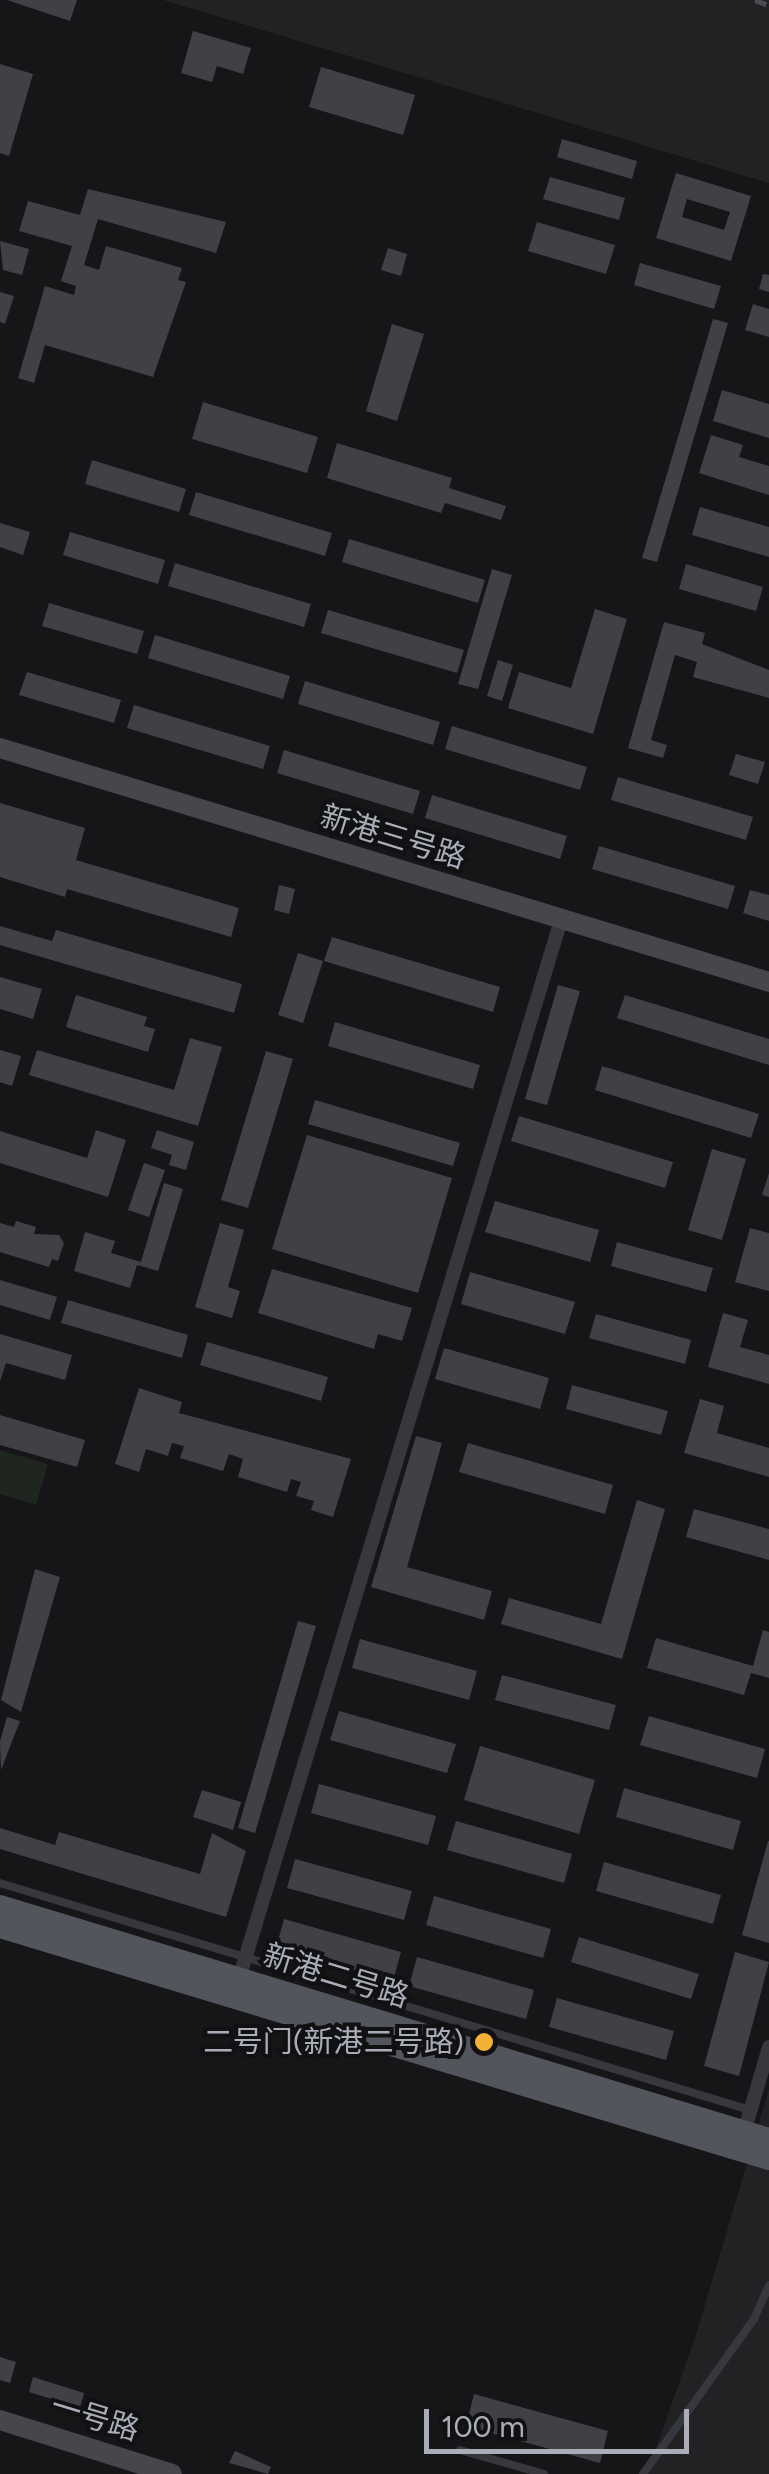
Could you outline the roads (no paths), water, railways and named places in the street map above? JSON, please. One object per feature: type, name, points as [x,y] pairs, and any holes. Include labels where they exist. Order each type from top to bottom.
[{"type":"main road","name":"新港二号路","points":[[0,1906],[769,2140]]},
{"type":"main road","name":"新港二号路","points":[[0,1927],[240,1978]]},
{"type":"main road","name":"新港二号路","points":[[745,2131],[769,2159]]},
{"type":"street","name":"新港三号路","points":[[0,748],[769,992]]},
{"type":"street","name":"新港三号路","points":[[0,761],[559,926],[769,982]]},
{"type":"street","points":[[240,1978],[559,926]]},
{"type":"street","points":[[745,2131],[769,2047]]},
{"type":"street","name":"一号路","points":[[0,2420],[172,2474]]},
{"type":"street","name":"一号路","points":[[0,2431],[138,2474]]},
{"type":"lane","points":[[0,1883],[240,1978],[745,2131]]},
{"type":"lane","points":[[643,2474],[754,2319],[769,2285]]},
{"type":"lane","points":[[460,2450],[544,2474]]},
{"type":"railway","points":[[755,0],[769,5]]},
{"type":"place","name":"二号门(新港二号路)","points":[[484,2042]]}]
